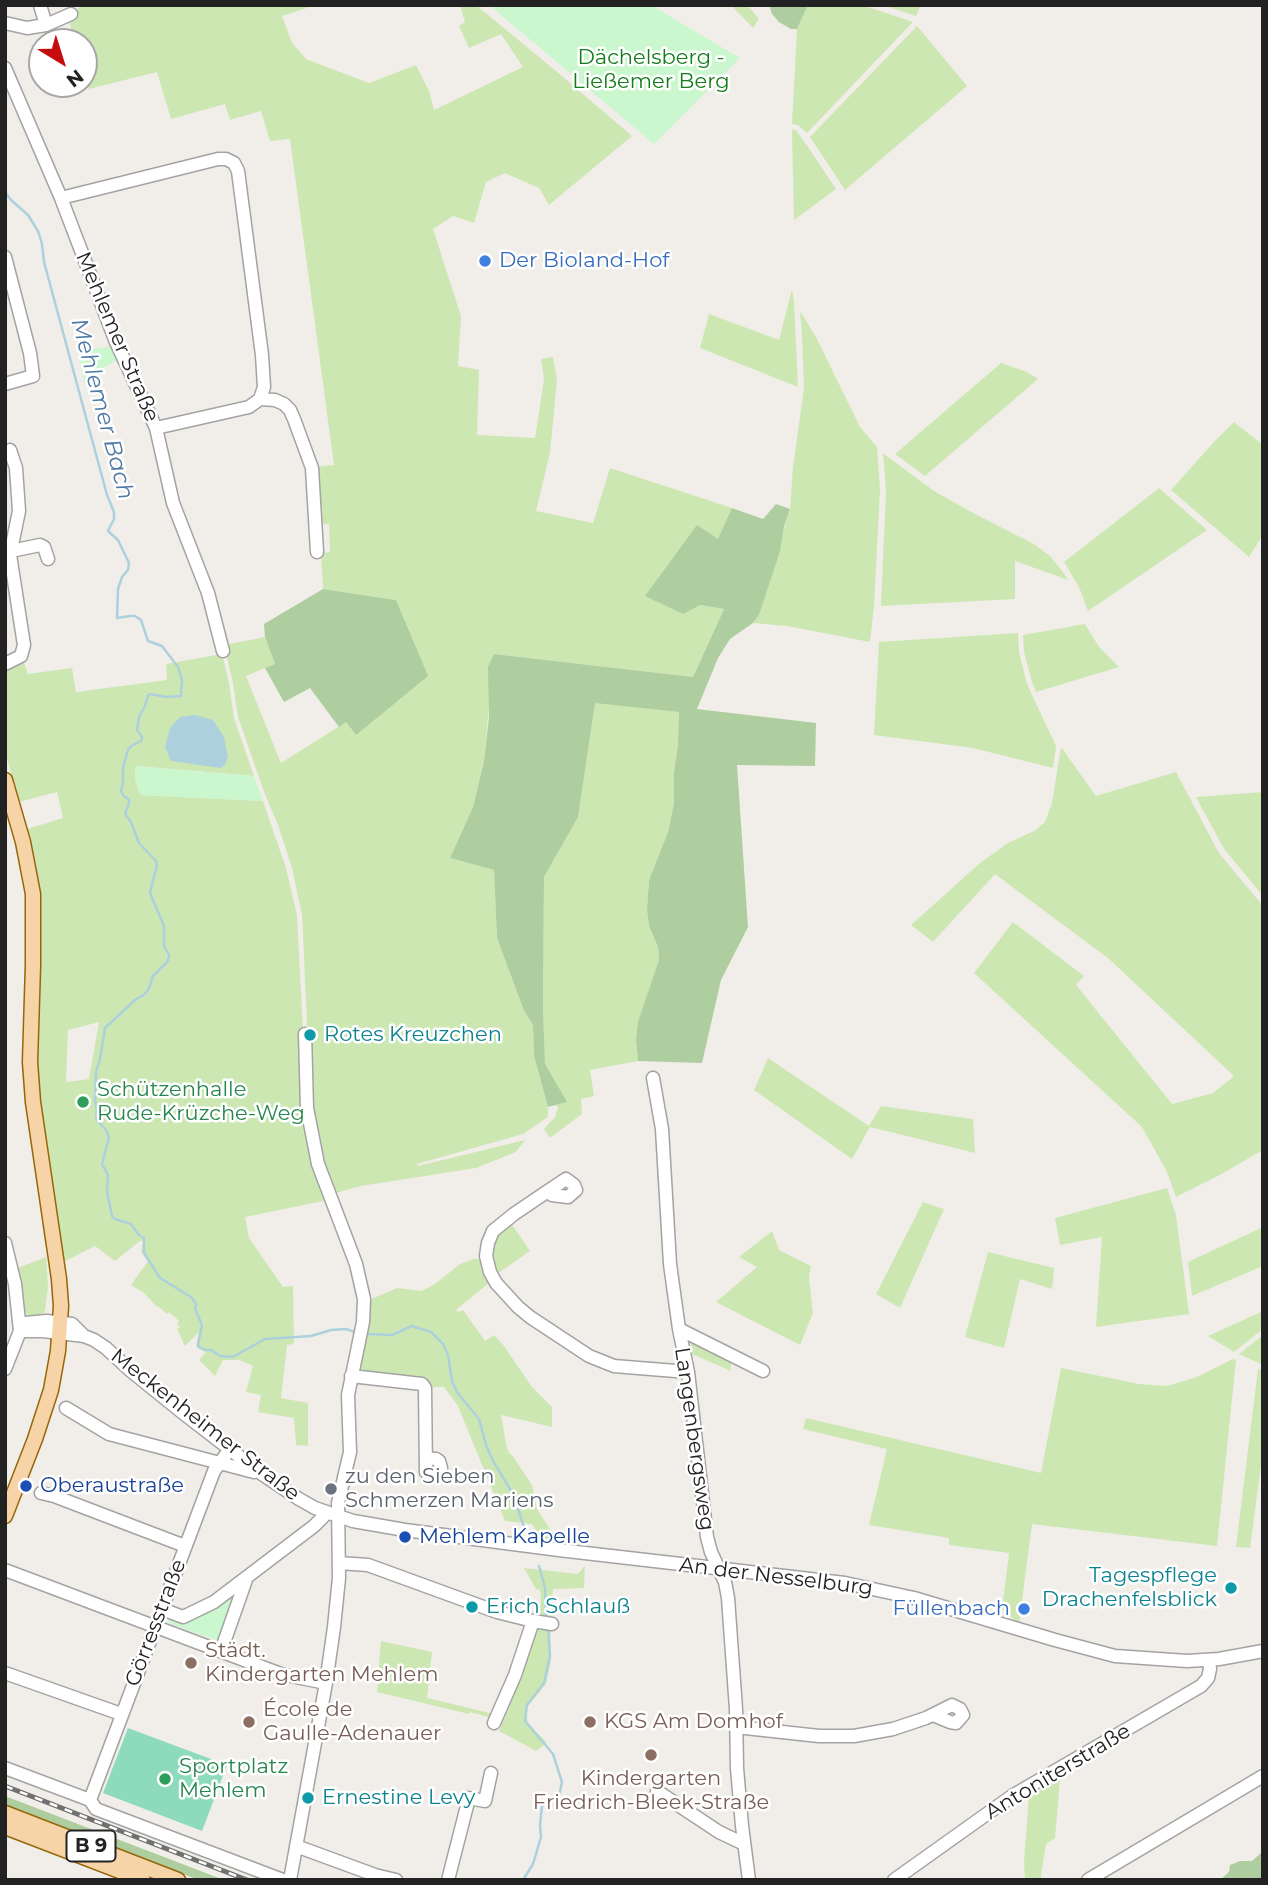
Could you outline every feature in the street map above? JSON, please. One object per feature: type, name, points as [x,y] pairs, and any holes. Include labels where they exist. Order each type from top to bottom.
[{"type":"main road","points":[[5,780],[23,842],[33,894],[30,1062],[33,1102],[59,1279],[60,1327],[47,1404],[35,1439],[12,1480],[5,1516]]},
{"type":"main road","name":"B 9","points":[[5,1813],[178,1880]]},
{"type":"main road","name":"B 9","points":[[5,1827],[143,1880]]},
{"type":"street","points":[[40,5],[46,25]]},
{"type":"street","points":[[5,23],[26,28],[46,25],[71,14]]},
{"type":"street","name":"Mehlemer Straße","points":[[5,68],[61,198],[116,342],[156,428],[173,503],[208,593],[223,651]]},
{"type":"street","points":[[61,198],[218,159],[234,163],[238,171],[262,355],[264,387],[260,399]]},
{"type":"street","points":[[5,257],[30,353],[33,376],[5,384]]},
{"type":"street","points":[[156,428],[248,407],[260,399],[284,404],[294,419],[312,468],[317,552]]},
{"type":"street","points":[[5,664],[21,656],[24,645],[10,555],[19,511],[16,468],[10,450]]},
{"type":"street","points":[[11,551],[40,545],[44,547],[48,559]]},
{"type":"street","points":[[290,1880],[334,1625],[339,1563],[333,1515],[350,1452],[348,1395],[364,1299],[356,1264],[318,1164],[307,1108],[305,1034]]},
{"type":"street","name":"Langenbergsweg","points":[[653,1078],[662,1129],[670,1264],[688,1372],[707,1537],[710,1552],[725,1582],[728,1598],[737,1768],[749,1880]]},
{"type":"street","points":[[548,1191],[493,1231],[486,1256],[496,1283],[530,1317],[589,1356],[614,1366],[688,1372]]},
{"type":"street","points":[[5,1242],[15,1284],[20,1331]]},
{"type":"street","points":[[5,1369],[20,1331],[26,1323],[60,1327]]},
{"type":"street","name":"Meckenheimer Straße","points":[[60,1327],[72,1324],[84,1336],[106,1348],[131,1371],[262,1474],[299,1499],[333,1515]]},
{"type":"street","name":"Langenbergsweg","points":[[679,1329],[763,1371]]},
{"type":"street","points":[[58,1351],[84,1336]]},
{"type":"street","points":[[351,1376],[422,1384],[425,1388],[426,1458]]},
{"type":"street","points":[[66,1408],[109,1434],[262,1474]]},
{"type":"street","name":"Görresstraße","points":[[90,1800],[214,1471],[230,1450]]},
{"type":"street","points":[[41,1493],[185,1546]]},
{"type":"street","points":[[162,1609],[183,1617],[214,1602],[314,1526],[333,1515]]},
{"type":"street","name":"An der Nesselburg","points":[[333,1515],[394,1528],[718,1569],[797,1576],[872,1588],[949,1607],[1115,1656],[1176,1661],[1209,1660],[1263,1651]]},
{"type":"street","points":[[339,1563],[375,1567],[482,1607],[542,1622],[514,1675],[494,1723]]},
{"type":"street","points":[[5,1570],[281,1674],[326,1683]]},
{"type":"street","points":[[221,1651],[247,1576]]},
{"type":"street","name":"Antoniterstraße","points":[[901,1877],[1012,1796],[1201,1686],[1208,1678],[1209,1660]]},
{"type":"street","points":[[5,1673],[121,1714]]},
{"type":"street","points":[[736,1727],[809,1735],[854,1736],[893,1729],[933,1714]]},
{"type":"street","points":[[5,1768],[90,1800],[96,1809],[283,1880]]},
{"type":"street","points":[[448,1880],[469,1798],[485,1801],[491,1773]]},
{"type":"street","points":[[1088,1880],[1263,1776]]},
{"type":"street","points":[[657,1791],[719,1832],[744,1844]]},
{"type":"street","points":[[296,1846],[396,1880]]},
{"type":"green space","points":[[82,5],[316,5],[282,16],[292,43],[306,59],[369,83],[416,65],[429,91],[434,110],[523,67],[501,34],[469,48],[459,26],[465,22],[460,5],[476,5],[632,136],[549,205],[539,188],[505,173],[486,182],[474,223],[453,216],[433,229],[461,316],[458,366],[479,370],[477,435],[535,438],[544,379],[541,359],[553,357],[557,380],[550,453],[536,511],[593,523],[610,468],[732,508],[718,541],[700,605],[724,609],[693,677],[494,654],[484,761],[473,807],[450,858],[494,870],[497,938],[524,1011],[533,1025],[534,1056],[548,1107],[548,1117],[523,1134],[417,1164],[418,1166],[525,1140],[516,1152],[476,1168],[361,1186],[332,1194],[309,1108],[302,915],[292,868],[238,717],[224,645],[265,637],[275,664],[246,676],[281,763],[346,722],[356,735],[396,600],[323,589],[321,553],[330,552],[329,524],[319,525],[315,467],[334,465],[290,139],[270,141],[261,111],[230,120],[225,104],[171,119],[157,72],[98,87],[98,28],[71,28],[68,18]]},
{"type":"green space","name":"Dächelsberg - Ließemer Berg","points":[[489,5],[651,5],[740,58],[654,144]]},
{"type":"green space","points":[[731,5],[747,5],[759,19],[753,28]]},
{"type":"green space","points":[[769,5],[808,5],[797,29],[791,29],[779,22]]},
{"type":"green space","points":[[808,5],[862,5],[913,22],[807,133],[798,125],[792,124],[797,29]]},
{"type":"green space","points":[[882,5],[921,5],[916,16]]},
{"type":"green space","points":[[917,26],[967,86],[845,190],[810,137]]},
{"type":"green space","points":[[792,130],[796,130],[836,189],[794,220]]},
{"type":"green space","points":[[792,289],[798,387],[700,348],[709,314],[779,340]]},
{"type":"green space","points":[[800,311],[816,337],[860,427],[877,447],[880,490],[870,642],[787,626],[753,623],[759,615],[790,509],[804,388]]},
{"type":"green space","points":[[113,346],[119,359],[84,383],[79,355],[93,349]]},
{"type":"green space","points":[[1001,363],[1038,379],[925,476],[895,454]]},
{"type":"green space","points":[[1234,422],[1263,445],[1263,535],[1249,557],[1171,490]]},
{"type":"green space","points":[[883,453],[934,491],[1034,544],[1050,556],[1068,580],[1015,561],[1015,599],[881,606],[886,490]]},
{"type":"green space","points":[[1159,488],[1207,530],[1088,611],[1079,587],[1064,562]]},
{"type":"green space","points":[[776,504],[790,509],[780,551],[759,615],[753,623],[730,639],[718,658],[697,709],[816,723],[815,766],[737,765],[748,927],[721,980],[702,1063],[638,1061],[638,1022],[659,960],[647,910],[649,880],[668,832],[674,803],[679,712],[595,703],[578,817],[544,877],[545,1064],[567,1102],[548,1107],[534,1056],[533,1025],[524,1011],[497,938],[494,870],[450,858],[473,807],[484,761],[489,717],[488,667],[494,654],[693,677],[724,609],[700,605],[683,614],[645,596],[697,525],[718,539],[732,508],[763,519]]},
{"type":"green space","points":[[323,589],[396,600],[428,676],[356,735],[346,722],[339,727],[310,688],[284,702],[265,668],[275,664],[265,637],[264,624]]},
{"type":"green space","points":[[1085,624],[1099,647],[1119,667],[1036,692],[1024,652],[1023,635]]},
{"type":"green space","points":[[1018,633],[1019,652],[1027,684],[1056,746],[1053,768],[973,748],[874,735],[879,642]]},
{"type":"green space","points":[[222,654],[234,718],[254,776],[136,766],[135,780],[141,795],[263,801],[286,868],[297,915],[304,1050],[304,1108],[328,1200],[245,1217],[249,1238],[283,1287],[293,1286],[294,1344],[287,1345],[281,1398],[308,1403],[308,1446],[296,1445],[294,1418],[258,1412],[261,1395],[246,1392],[253,1366],[239,1360],[223,1360],[215,1376],[199,1360],[206,1352],[196,1347],[199,1332],[185,1346],[177,1329],[180,1327],[177,1324],[179,1321],[131,1285],[148,1261],[141,1252],[143,1241],[115,1261],[95,1246],[62,1261],[37,1082],[40,891],[27,829],[63,818],[57,792],[19,802],[5,751],[5,667],[24,663],[28,674],[72,668],[76,692],[167,680],[166,664]],"holes":[[[99,1022],[89,1079],[66,1082],[68,1030]]]},
{"type":"green space","points":[[595,702],[679,712],[674,803],[668,832],[649,880],[649,926],[658,947],[659,960],[636,1041],[638,1061],[590,1070],[594,1096],[581,1099],[582,1114],[550,1138],[544,1129],[555,1117],[558,1108],[556,1105],[566,1102],[545,1065],[544,877],[578,816]]},
{"type":"green space","points":[[1061,747],[1096,796],[1176,772],[1219,853],[1263,906],[1263,1150],[1176,1197],[1167,1172],[1142,1127],[974,973],[1013,922],[1084,976],[1076,985],[1172,1104],[1213,1093],[1234,1076],[1109,959],[995,874],[933,942],[911,925],[980,863],[1045,822],[1052,803]]},
{"type":"green space","points":[[136,766],[254,776],[263,801],[140,795],[135,780]]},
{"type":"green space","points":[[1263,792],[1263,896],[1224,849],[1196,797]]},
{"type":"green space","points":[[768,1058],[869,1126],[881,1106],[973,1119],[975,1153],[870,1127],[852,1159],[754,1090]]},
{"type":"green space","points":[[1167,1188],[1176,1215],[1189,1314],[1096,1327],[1102,1237],[1060,1245],[1055,1218]]},
{"type":"green space","points":[[923,1202],[944,1209],[900,1308],[876,1294]]},
{"type":"green space","points":[[511,1223],[530,1251],[497,1274],[492,1257],[495,1240],[499,1232]]},
{"type":"green space","points":[[1263,1227],[1263,1266],[1192,1296],[1188,1262]]},
{"type":"green space","points":[[772,1231],[779,1250],[811,1266],[809,1277],[813,1313],[800,1345],[716,1302],[757,1267],[739,1257]]},
{"type":"green space","points":[[988,1252],[1054,1268],[1052,1289],[1020,1279],[1004,1348],[965,1337]]},
{"type":"green space","points":[[46,1257],[48,1287],[45,1310],[43,1317],[36,1318],[25,1312],[18,1268]]},
{"type":"green space","points":[[474,1259],[482,1262],[490,1282],[456,1310],[463,1310],[485,1341],[494,1335],[532,1387],[552,1407],[552,1427],[501,1415],[507,1449],[532,1485],[537,1509],[557,1540],[542,1539],[532,1524],[505,1521],[458,1406],[444,1387],[360,1371],[369,1300],[397,1288],[422,1291],[460,1264]]},
{"type":"green space","points":[[1263,1311],[1263,1329],[1234,1352],[1208,1336]]},
{"type":"green space","points":[[1263,1335],[1263,1365],[1239,1354]]},
{"type":"green space","points":[[690,1338],[731,1360],[731,1371],[692,1354]]},
{"type":"green space","points":[[1233,1359],[1236,1360],[1217,1546],[1032,1524],[1019,1624],[1002,1609],[1009,1553],[949,1545],[949,1538],[869,1525],[887,1449],[803,1429],[806,1418],[1041,1473],[1061,1368],[1139,1384],[1167,1386],[1197,1377]]},
{"type":"green space","points":[[1258,1369],[1263,1371],[1263,1450],[1250,1548],[1236,1547]]},
{"type":"green space","points":[[585,1566],[584,1588],[553,1589],[551,1606],[556,1609],[550,1620],[551,1661],[546,1684],[526,1711],[528,1723],[547,1743],[536,1751],[499,1731],[510,1706],[505,1703],[538,1617],[541,1601],[540,1590],[536,1589],[524,1568],[578,1574]]},
{"type":"green space","points":[[226,1596],[235,1599],[218,1641],[168,1621],[169,1615]]},
{"type":"green space","points":[[381,1641],[432,1652],[427,1698],[494,1714],[492,1718],[377,1692]]},
{"type":"green space","name":"Sportplatz Mehlem","points":[[128,1728],[227,1765],[202,1831],[103,1793]]},
{"type":"green space","points":[[1060,1778],[1055,1838],[1046,1844],[1042,1880],[1025,1880],[1029,1795]]},
{"type":"green space","points":[[5,1796],[224,1880],[199,1880],[5,1806]]},
{"type":"green space","points":[[1261,1853],[1263,1880],[1220,1880],[1229,1872],[1230,1865],[1240,1861],[1252,1861]]},
{"type":"water","points":[[195,715],[213,720],[224,737],[228,757],[221,768],[171,761],[165,747],[170,728],[180,717]]},
{"type":"waterway","name":"Mehlemer Bach","points":[[5,192],[28,215],[38,231],[107,495],[114,512],[114,519],[108,531],[118,540],[129,563],[118,589],[117,618],[135,616],[141,620],[148,641],[162,646],[178,667],[182,680],[181,696],[148,696],[139,717],[137,730],[142,737],[141,741],[128,750],[123,768],[121,791],[129,800],[125,814],[139,843],[157,865],[150,893],[164,926],[164,946],[169,955],[168,961],[153,976],[145,994],[105,1028],[96,1072],[95,1100],[96,1119],[109,1138],[102,1164],[108,1175],[107,1192],[112,1216],[131,1224],[144,1238],[144,1253],[160,1278],[191,1297],[196,1304],[195,1309],[202,1325],[198,1344],[205,1350],[211,1350],[220,1356],[233,1357],[265,1339],[311,1336],[331,1330],[346,1329],[355,1332]]},
{"type":"waterway","name":"Mehlemer Bach","points":[[365,1334],[392,1335],[412,1326],[431,1332],[443,1344],[448,1355],[452,1381],[457,1392],[479,1419],[486,1445],[513,1494],[524,1527]]},
{"type":"waterway","name":"Mehlemer Bach","points":[[539,1566],[545,1588],[546,1618]]},
{"type":"waterway","name":"Mehlemer Bach","points":[[523,1880],[533,1864],[541,1837],[542,1806],[556,1800],[562,1782],[553,1754],[525,1721],[527,1705],[544,1683],[550,1656],[548,1628]]},
{"type":"railway","points":[[5,1786],[247,1880]]},
{"type":"place","name":"Der Bioland-Hof","points":[[485,261]]},
{"type":"place","name":"Rotes Kreuzchen","points":[[310,1035]]},
{"type":"place","name":"Schützenhalle Rude-Krüzche-Weg","points":[[83,1102]]},
{"type":"place","name":"Oberaustraße","points":[[26,1486]]},
{"type":"place","name":"zu den Sieben Schmerzen Mariens","points":[[331,1489]]},
{"type":"place","name":"Mehlem Kapelle","points":[[405,1537]]},
{"type":"place","name":"Tagespflege Drachenfelsblick","points":[[1231,1588]]},
{"type":"place","name":"Erich Schlauß","points":[[472,1607]]},
{"type":"place","name":"Füllenbach","points":[[1024,1609]]},
{"type":"place","name":"Städt. Kindergarten Mehlem","points":[[191,1663]]},
{"type":"place","name":"École de Gaulle-Adenauer","points":[[249,1722]]},
{"type":"place","name":"KGS Am Domhof","points":[[590,1722]]},
{"type":"place","name":"Kindergarten Friedrich-Bleek-Straße","points":[[651,1755]]},
{"type":"place","name":"Sportplatz Mehlem","points":[[165,1779]]},
{"type":"place","name":"Ernestine Levy","points":[[308,1798]]}]
